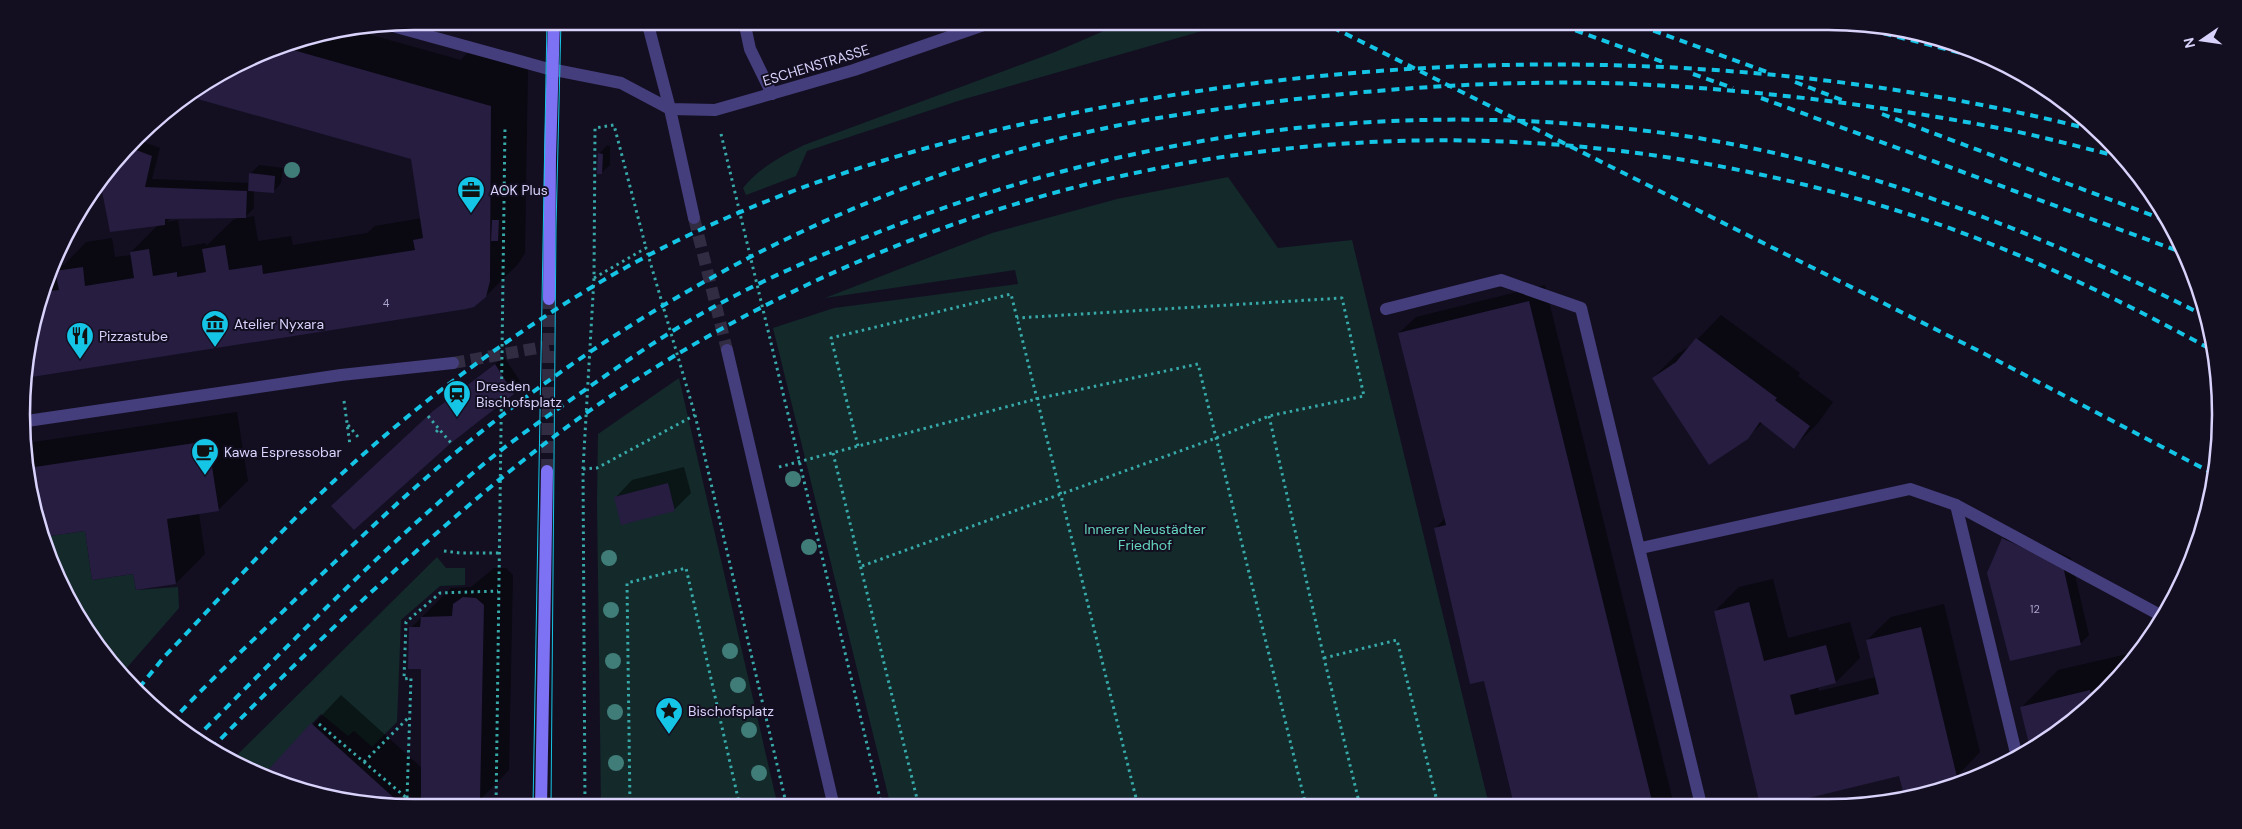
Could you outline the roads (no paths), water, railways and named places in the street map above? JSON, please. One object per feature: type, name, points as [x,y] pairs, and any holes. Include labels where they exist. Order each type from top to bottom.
[{"type":"main road","points":[[549,299],[554,30]]},
{"type":"main road","points":[[542,799],[547,471]]},
{"type":"street","points":[[408,30],[553,69],[621,83],[670,109]]},
{"type":"street","points":[[648,30],[670,109],[694,218]]},
{"type":"street","points":[[746,30],[750,48],[772,94]]},
{"type":"street","name":"ESCHENSTRASSE","points":[[670,109],[715,110],[854,70],[970,30]]},
{"type":"street","points":[[1386,309],[1501,280],[1581,308],[1700,799]]},
{"type":"street","points":[[727,350],[832,799]]},
{"type":"street","points":[[30,420],[341,375],[454,363]]},
{"type":"street","points":[[1640,548],[1910,489],[1956,505],[2156,613]]},
{"type":"street","points":[[1956,505],[2015,750]]},
{"type":"tunnel","points":[[694,218],[727,350]]},
{"type":"tunnel","points":[[547,471],[549,299]]},
{"type":"tunnel","points":[[453,363],[549,346]]},
{"type":"tram line","points":[[533,799],[547,30]]},
{"type":"tram line","points":[[551,799],[556,227],[561,30]]},
{"type":"railway","points":[[1338,30],[1979,351],[2208,471]]},
{"type":"railway","points":[[1574,30],[1663,62]]},
{"type":"railway","points":[[1652,30],[1767,72]]},
{"type":"railway","points":[[1890,35],[1954,51]]},
{"type":"railway","points":[[142,685],[164,657],[312,502],[396,426],[460,375],[494,351],[597,284],[647,256],[698,231],[804,187],[912,152],[1023,124],[1155,98],[1289,79],[1425,68],[1561,64],[1697,69],[1832,81],[1966,102],[2084,128]]},
{"type":"railway","points":[[1693,74],[1733,88]]},
{"type":"railway","points":[[1795,82],[1842,100]]},
{"type":"railway","points":[[176,717],[302,593],[415,488],[489,425],[601,344],[720,273],[801,232],[886,195],[1017,150],[1061,138],[1143,121],[1302,98],[1444,86],[1587,83],[1728,90],[1869,106],[2009,130],[2110,154]]},
{"type":"railway","points":[[1761,98],[2175,250]]},
{"type":"railway","points":[[1882,114],[2157,217]]},
{"type":"railway","points":[[200,734],[369,566],[479,468],[579,394],[685,323],[768,279],[884,230],[978,196],[1073,169],[1168,147],[1264,132],[1360,123],[1458,120],[1556,123],[1656,132],[1726,143],[1868,178],[1939,201],[2076,255],[2198,313]]},
{"type":"railway","points":[[216,744],[340,621],[445,526],[544,444],[623,388],[771,302],[925,235],[1084,185],[1246,154],[1410,141],[1576,146],[1742,171],[1908,214],[1948,227],[2026,258],[2103,293],[2206,347]]},
{"type":"place","name":"AOK Plus","points":[[471,214]]},
{"type":"place","name":"Atelier Nyxara","points":[[215,348]]},
{"type":"place","name":"Pizzastube","points":[[80,360]]},
{"type":"place","name":"Dresden Bischofsplatz","points":[[457,418]]},
{"type":"place","name":"Kawa Espressobar","points":[[205,476]]},
{"type":"place","name":"Bischofsplatz","points":[[669,735]]},
{"type":"park label","name":"Innerer Neustädter Friedhof","points":[[1145,538]]}]
